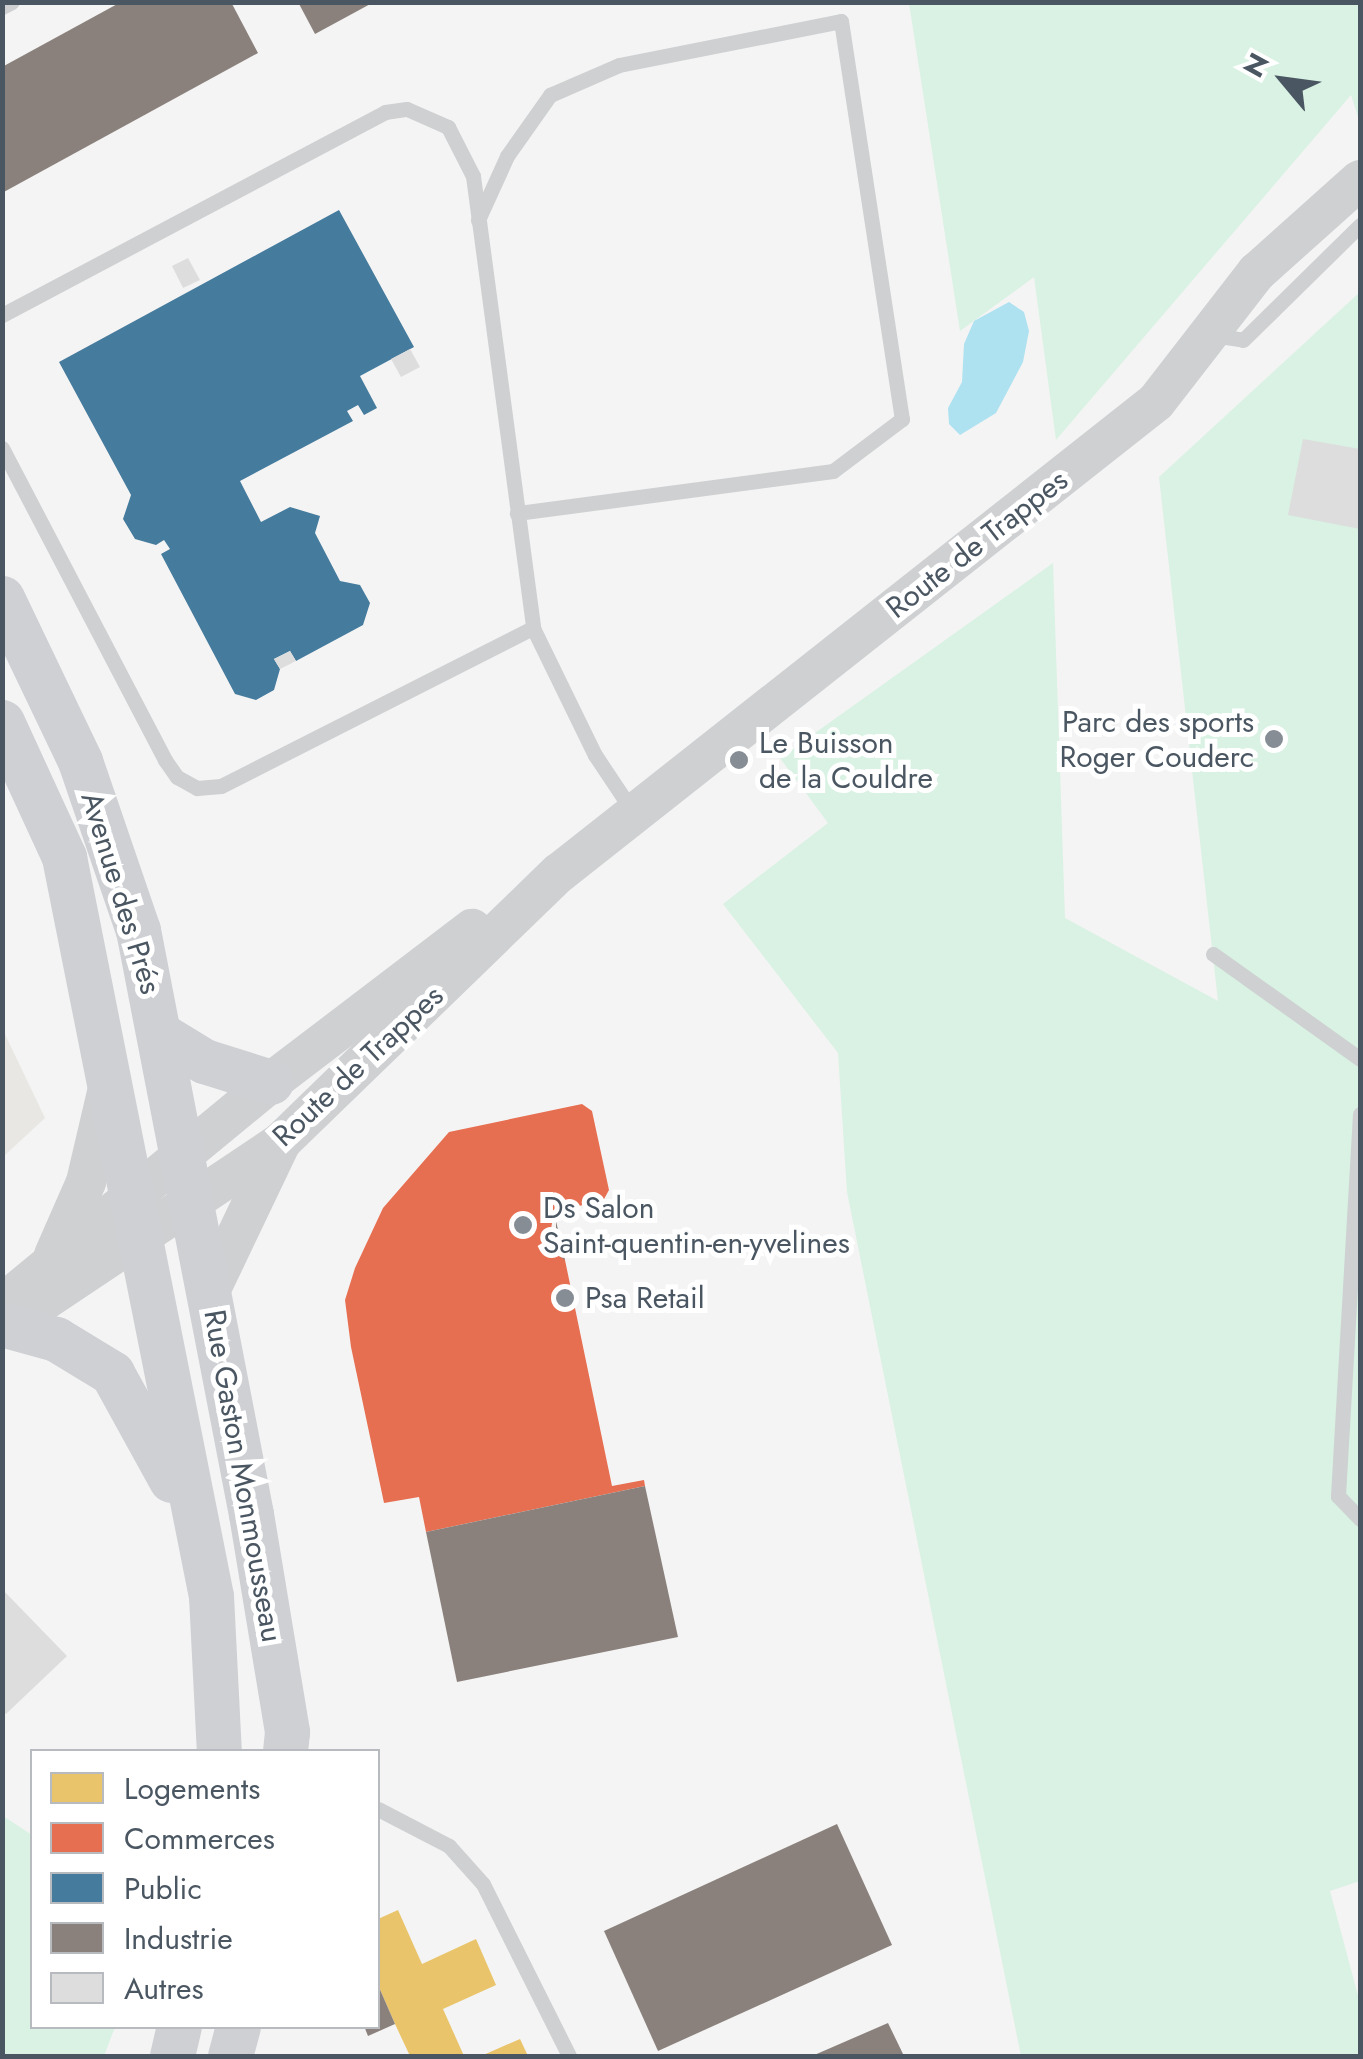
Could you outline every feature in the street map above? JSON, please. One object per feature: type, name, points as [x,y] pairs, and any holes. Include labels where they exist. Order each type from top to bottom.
[{"type":"main road","name":"Avenue des Prés","points":[[2,598],[80,761],[138,930],[163,1036],[159,1201]]},
{"type":"main road","name":"Avenue des Prés","points":[[2,722],[64,857],[108,1088],[159,1201]]},
{"type":"main road","points":[[64,857],[82,864],[116,970],[159,1201],[226,1505],[251,1514]]},
{"type":"main road","points":[[163,1036],[204,1061],[271,1082]]},
{"type":"main road","points":[[159,1201],[192,1517]]},
{"type":"main road","name":"Rue Gaston Monmousseau","points":[[159,1201],[211,1289],[287,1732],[285,1749]]},
{"type":"main road","points":[[5,1320],[56,1340],[112,1373],[192,1517]]},
{"type":"main road","name":"Rue Gaston Monmousseau","points":[[192,1517],[211,1596],[219,1749]]},
{"type":"main road","points":[[172,2056],[178,2029]]},
{"type":"main road","points":[[230,2056],[237,2029]]},
{"type":"street","name":"Route de Trappes","points":[[159,1201],[282,1142],[560,872],[1156,402],[1257,272],[1360,180]]},
{"type":"street","name":"Route de Trappes","points":[[159,1201],[271,1082],[489,916],[560,872]]},
{"type":"street","points":[[5,1320],[52,1258],[86,1182],[108,1088]]},
{"type":"street","points":[[211,1289],[282,1142]]},
{"type":"street","points":[[52,1258],[159,1201]]},
{"type":"street","points":[[5,1320],[159,1201]]},
{"type":"lane","points":[[2,7],[12,2]]},
{"type":"lane","points":[[478,220],[507,156],[550,95],[619,65],[841,21],[902,419],[833,471],[517,513]]},
{"type":"lane","points":[[2,315],[385,112],[407,110],[448,127],[473,176],[533,628],[595,755],[634,814]]},
{"type":"lane","points":[[1209,335],[1243,340],[1360,225]]},
{"type":"lane","points":[[2,448],[8,470],[165,760],[177,777],[197,788],[220,786],[533,628]]},
{"type":"lane","points":[[1213,954],[1360,1059]]},
{"type":"lane","points":[[1360,1114],[1338,1496],[1360,1519]]},
{"type":"lane","points":[[380,1811],[449,1846],[483,1884],[568,2056]]},
{"type":"shaded area","points":[[3,1030],[45,1118],[2,1157]]},
{"type":"green space","points":[[909,3],[1360,3],[1360,123],[1351,95],[1056,440],[1034,277],[960,331]]},
{"type":"green space","points":[[1360,292],[1360,1881],[1330,1891],[1360,2003],[1360,2056],[1021,2056],[847,1192],[838,1053],[723,904],[828,823],[780,758],[1053,563],[1065,918],[1218,1001],[1159,477]]},
{"type":"green space","points":[[3,1816],[30,1834],[30,2029],[114,2029],[104,2056],[3,2056]]},
{"type":"water","points":[[1009,302],[1024,312],[1029,331],[1023,362],[996,413],[960,435],[949,424],[948,408],[962,382],[964,344],[974,321]]},
{"type":"building: Logements","points":[[398,1910],[422,1964],[476,1939],[496,1985],[443,2009],[464,2056],[410,2056],[380,1990],[380,1918]]},
{"type":"building: Logements","points":[[520,2039],[528,2056],[481,2056]]},
{"type":"building: Commerces","points":[[582,1104],[592,1111],[609,1190],[603,1201],[554,1211],[551,1229],[565,1260],[612,1486],[644,1480],[645,1486],[426,1532],[419,1497],[384,1503],[345,1300],[355,1268],[383,1208],[449,1132]]},
{"type":"building: Public","points":[[339,210],[414,347],[360,376],[377,408],[364,415],[358,405],[347,411],[353,421],[240,481],[261,522],[290,507],[320,516],[315,533],[340,581],[360,585],[370,603],[363,625],[296,661],[290,651],[274,659],[280,669],[274,690],[256,700],[235,694],[161,554],[170,549],[164,540],[156,545],[135,539],[123,519],[131,495],[59,362]]},
{"type":"building: Industrie","points":[[121,2],[231,2],[258,53],[2,193],[2,67]]},
{"type":"building: Industrie","points":[[298,2],[374,2],[315,34]]},
{"type":"building: Industrie","points":[[556,1221],[565,1260],[556,1254]]},
{"type":"building: Industrie","points":[[645,1486],[678,1637],[457,1682],[426,1532]]},
{"type":"building: Industrie","points":[[837,1824],[892,1945],[658,2051],[604,1931]]},
{"type":"building: Industrie","points":[[380,1990],[395,2024],[368,2036],[365,2029],[380,2029]]},
{"type":"building: Industrie","points":[[888,2023],[904,2056],[812,2056]]},
{"type":"building: Autres","points":[[188,258],[200,280],[183,288],[172,266]]},
{"type":"building: Autres","points":[[410,349],[420,367],[401,377],[391,359]]},
{"type":"building: Autres","points":[[1303,439],[1360,449],[1360,529],[1288,515]]},
{"type":"building: Autres","points":[[290,651],[296,661],[280,669],[274,659]]},
{"type":"building: Autres","points":[[2,1589],[67,1656],[6,1714],[2,1711]]},
{"type":"place","name":"Parc des sports Roger Couderc","points":[[1274,739]]},
{"type":"place","name":"Le Buisson de la Couldre","points":[[739,760]]},
{"type":"place","name":"Ds Salon Saint-quentin-en-yvelines","points":[[523,1225]]},
{"type":"place","name":"Psa Retail","points":[[565,1298]]}]
